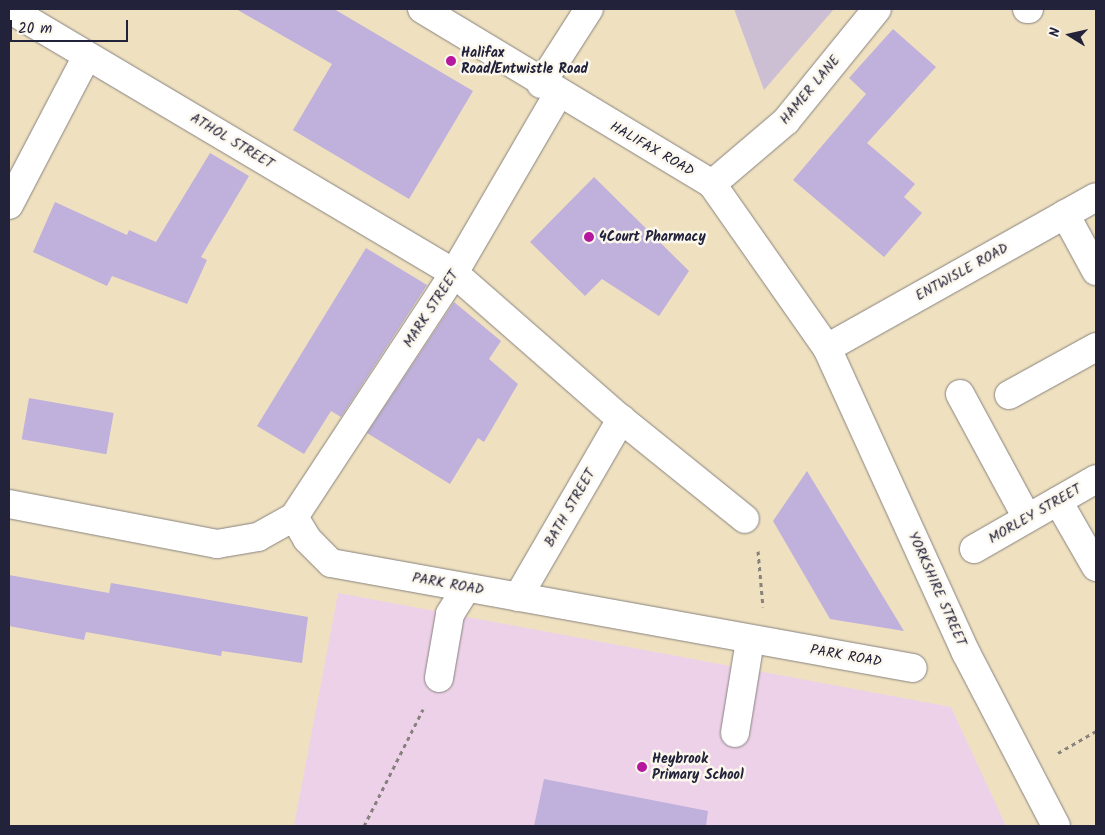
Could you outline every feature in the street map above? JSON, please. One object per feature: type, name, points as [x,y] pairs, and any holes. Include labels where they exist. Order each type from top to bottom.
[{"type":"main road","name":"ATHOL STREET","points":[[9,9],[454,273],[621,419],[745,519]]},
{"type":"main road","name":"HALIFAX ROAD","points":[[422,9],[549,89],[712,184],[827,348]]},
{"type":"main road","name":"MARK STREET","points":[[294,517],[454,273],[589,9]]},
{"type":"main road","name":"HAMER LANE","points":[[712,184],[786,121],[878,9]]},
{"type":"main road","points":[[9,205],[87,56]]},
{"type":"main road","name":"ENTWISLE ROAD","points":[[827,348],[1096,197]]},
{"type":"main road","points":[[1065,214],[1096,271]]},
{"type":"main road","points":[[1009,395],[1096,347]]},
{"type":"main road","name":"YORKSHIRE STREET","points":[[827,348],[966,653],[1056,826]]},
{"type":"main road","points":[[960,394],[1027,518]]},
{"type":"main road","name":"BATH STREET","points":[[518,597],[621,419]]},
{"type":"main road","name":"MORLEY STREET","points":[[974,549],[1096,479]]},
{"type":"main road","points":[[1058,501],[1096,567]]},
{"type":"main road","points":[[9,504],[217,544],[258,538],[294,517]]},
{"type":"main road","name":"PARK ROAD","points":[[294,517],[307,539],[331,562],[913,668]]},
{"type":"main road","points":[[439,678],[450,614],[466,588]]},
{"type":"main road","points":[[736,733],[759,641]]},
{"type":"path","points":[[745,519],[756,532],[759,641]]},
{"type":"path","points":[[364,826],[439,678]]},
{"type":"path","points":[[1028,770],[1096,731]]},
{"type":"shaded area","points":[[734,9],[834,9],[764,90]]},
{"type":"shaded area","name":"Heybrook Primary School","points":[[338,593],[951,707],[1006,826],[294,826]]},
{"type":"building","points":[[236,9],[334,9],[473,91],[409,199],[293,130],[332,64]]},
{"type":"building","points":[[893,29],[936,67],[867,143],[915,184],[904,197],[922,213],[884,257],[793,180],[866,94],[849,78]]},
{"type":"building","points":[[210,153],[249,176],[201,257],[207,260],[187,304],[112,276],[107,286],[33,252],[55,202],[127,235],[129,230],[156,242]]},
{"type":"building","name":"4Court Pharmacy","points":[[594,177],[689,271],[659,316],[602,279],[585,296],[530,242]]},
{"type":"building","points":[[366,248],[427,285],[341,417],[331,411],[304,454],[257,426]]},
{"type":"building","points":[[454,302],[501,341],[489,359],[518,384],[484,442],[478,438],[450,484],[367,433]]},
{"type":"building","points":[[29,398],[114,413],[106,454],[22,439]]},
{"type":"building","points":[[807,471],[904,631],[830,619],[773,521]]},
{"type":"building","points":[[9,575],[109,593],[111,583],[308,617],[302,663],[222,651],[221,656],[86,632],[84,640],[9,626]]},
{"type":"building","points":[[544,779],[708,811],[706,826],[534,826]]},
{"type":"place","name":"Halifax Road/Entwistle Road","points":[[451,61]]},
{"type":"place","name":"4Court Pharmacy","points":[[589,237]]},
{"type":"place","name":"Heybrook Primary School","points":[[642,767]]}]
